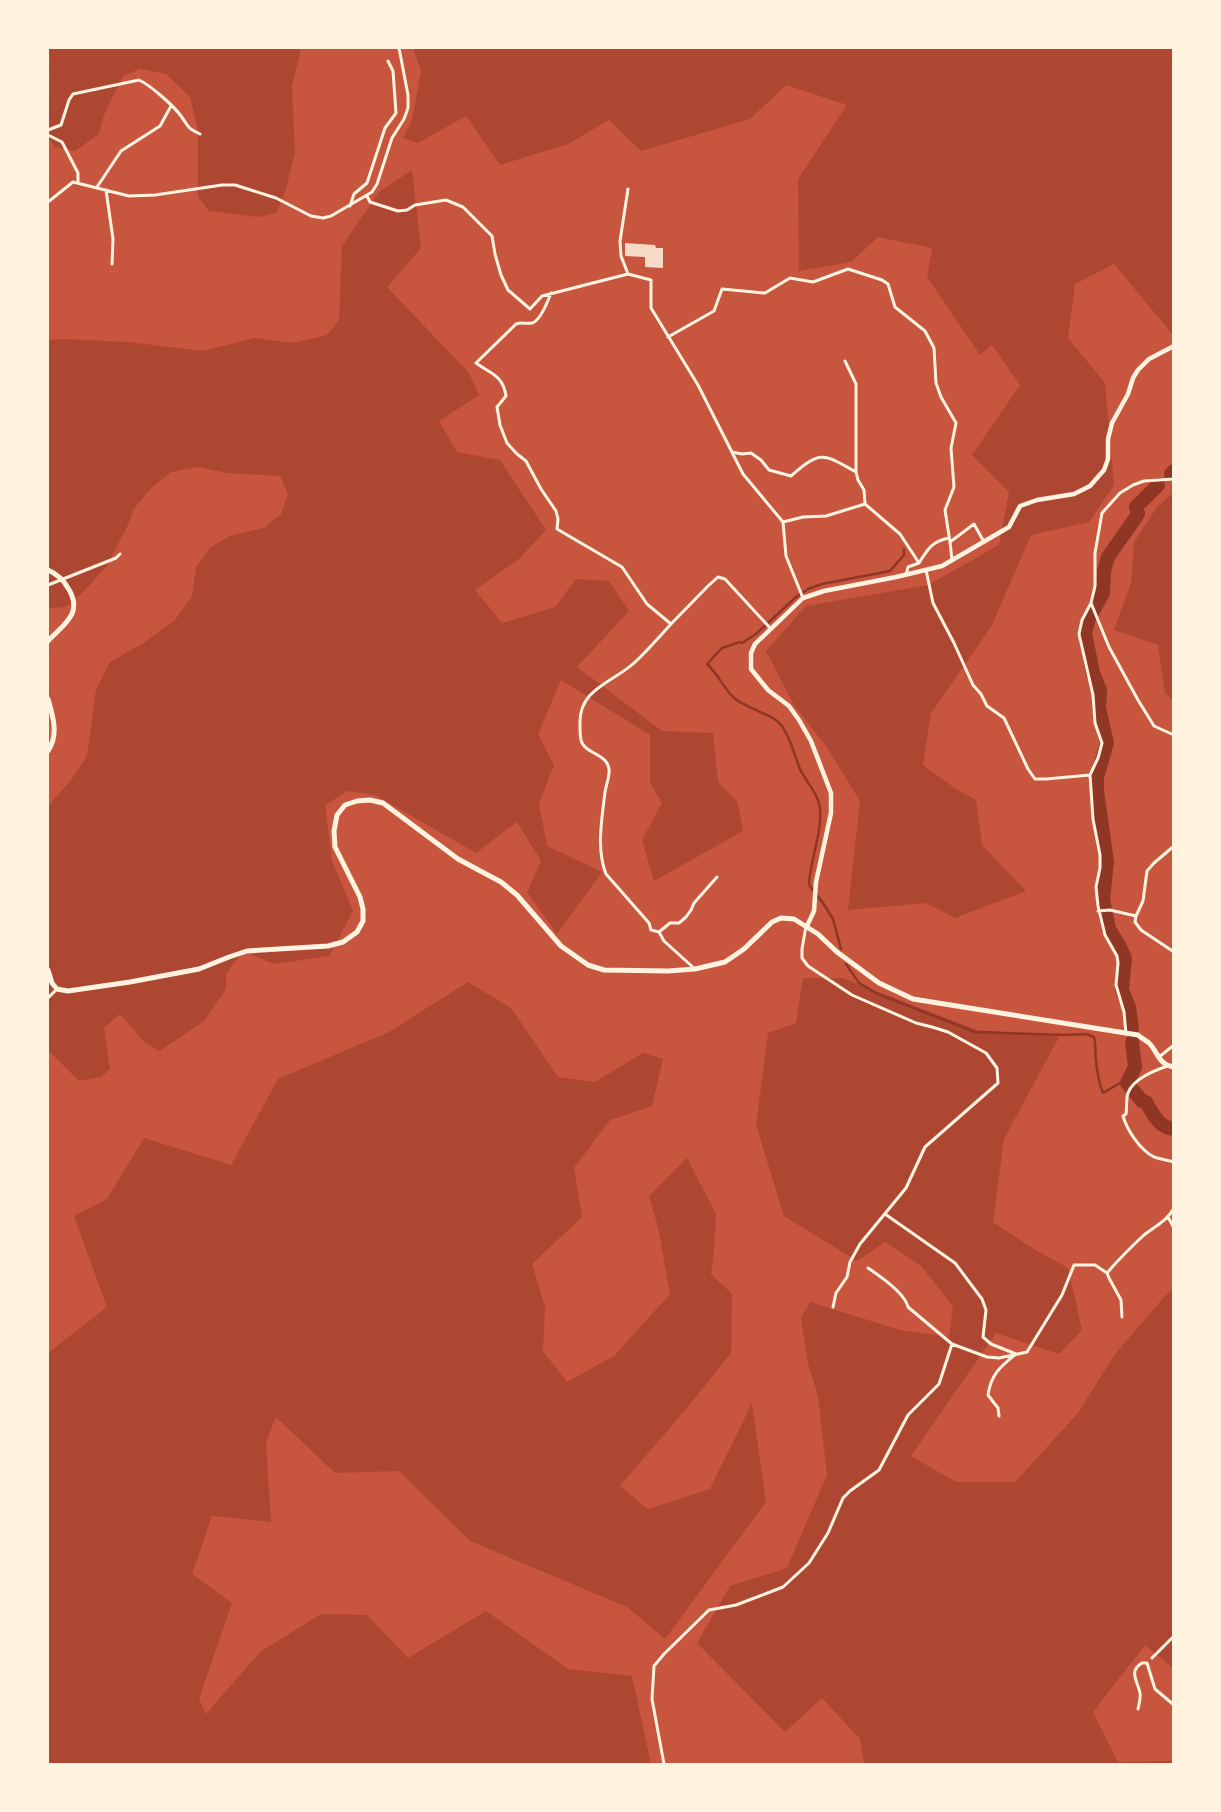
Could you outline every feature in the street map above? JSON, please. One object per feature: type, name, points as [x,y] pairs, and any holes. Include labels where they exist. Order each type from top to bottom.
[{"type":"main road","points":[[48,570],[57,574],[62,580],[72,595],[75,607],[72,617],[48,641]]},
{"type":"main road","points":[[48,698],[55,730],[53,744],[48,751]]},
{"type":"main road","points":[[48,970],[52,983],[57,989],[68,991],[199,969],[247,951],[328,946],[344,942],[356,932],[362,921],[363,909],[360,897],[335,847],[334,831],[337,815],[345,805],[357,801],[370,800],[383,803],[458,859],[501,882],[517,895],[561,946],[588,965],[604,970],[668,971],[695,969],[725,962],[744,949],[772,922],[781,918],[794,919],[818,934],[837,952],[880,982],[913,999],[1138,1035],[1149,1043],[1158,1058],[1171,1067]]},
{"type":"street","points":[[48,202],[74,182],[129,196],[155,195],[222,185],[235,185],[276,198],[315,217],[331,216],[372,192],[377,184],[392,138],[404,119],[408,108],[408,95],[399,48]]},
{"type":"street","points":[[350,206],[354,194],[367,183],[386,128],[396,113],[393,71],[388,61]]},
{"type":"street","points":[[48,130],[61,125],[69,100],[73,94],[139,80],[147,83],[181,115],[188,129],[200,134]]},
{"type":"street","points":[[97,187],[121,151],[160,126],[171,106]]},
{"type":"street","points":[[48,135],[62,142],[78,173],[78,182]]},
{"type":"street","points":[[628,189],[620,242],[621,256],[628,274]]},
{"type":"street","points":[[106,190],[113,238],[112,264]]},
{"type":"street","points":[[367,196],[370,202],[398,210],[407,210],[415,205],[446,200],[463,207],[492,236],[501,275],[508,290],[530,309],[542,296],[628,274],[651,280],[651,308],[698,385],[743,474],[783,522],[786,556],[803,598]]},
{"type":"street","points":[[668,337],[714,311],[722,289],[765,293],[790,278],[812,282],[848,269],[882,280],[888,284],[895,307],[925,331],[934,348],[936,383],[941,397],[956,423],[951,448],[954,488],[945,510],[952,560]]},
{"type":"street","points":[[551,293],[536,320],[532,323],[516,324],[476,363],[500,378],[505,386],[506,396],[497,408],[500,425],[507,443],[526,461],[541,489],[556,511],[558,519],[557,529],[622,567],[647,604],[671,624]]},
{"type":"street","points":[[833,1307],[836,1293],[847,1277],[850,1262],[860,1244],[906,1188],[925,1147],[998,1083],[997,1068],[986,1053],[966,1040],[932,1027],[916,1024],[852,995],[808,966],[802,958],[807,926],[814,911],[816,882],[831,813],[832,793],[811,741],[799,720],[789,706],[768,690],[751,669],[751,653],[755,644],[803,598],[824,591],[942,566],[1009,527],[1020,506],[1037,500],[1074,494],[1090,486],[1104,470],[1108,459],[1108,439],[1112,423],[1128,394],[1133,378],[1149,359],[1172,348]]},
{"type":"street","points":[[845,361],[856,384],[856,472],[864,490],[865,504],[900,534],[919,563]]},
{"type":"street","points":[[732,452],[751,453],[761,460],[769,470],[792,476],[808,463],[821,456],[829,457],[856,472]]},
{"type":"street","points":[[1126,1034],[1124,1012],[1116,985],[1117,956],[1106,935],[1096,887],[1100,868],[1100,855],[1093,819],[1090,775],[1098,758],[1102,743],[1095,723],[1093,695],[1079,634],[1082,620],[1091,603],[1095,586],[1095,553],[1102,513],[1120,493],[1133,485],[1144,481],[1174,479]]},
{"type":"street","points":[[783,522],[803,517],[826,516],[865,504]]},
{"type":"street","points":[[906,574],[908,567],[919,563],[929,547],[935,542],[949,540],[974,524],[984,542]]},
{"type":"street","points":[[48,585],[116,558],[120,554]]},
{"type":"street","points":[[926,570],[934,603],[973,685],[981,694],[987,706],[1004,718],[1028,769],[1035,779],[1090,775]]},
{"type":"street","points":[[695,969],[664,941],[659,932],[651,930],[649,923],[606,874],[603,865],[601,820],[609,768],[605,760],[585,747],[581,741],[579,715],[583,704],[592,692],[633,664],[718,577],[726,579],[771,629]]},
{"type":"street","points":[[1091,603],[1109,647],[1147,715],[1154,726],[1174,735]]},
{"type":"street","points":[[1174,846],[1147,871],[1142,901],[1136,916],[1136,926],[1174,952]]},
{"type":"street","points":[[659,932],[670,923],[679,923],[686,917],[692,910],[694,903],[717,877]]},
{"type":"street","points":[[1100,911],[1108,910],[1136,916]]},
{"type":"street","points":[[48,998],[57,989]]},
{"type":"street","points":[[1158,1058],[1174,1045]]},
{"type":"street","points":[[1171,1067],[1158,1070],[1129,1091],[1126,1114],[1123,1116],[1133,1135],[1146,1151],[1154,1156],[1174,1162]]},
{"type":"street","points":[[1107,1273],[1140,1239],[1157,1224],[1168,1218],[1174,1208]]},
{"type":"street","points":[[885,1214],[955,1263],[982,1299],[986,1310],[983,1337],[991,1344],[1016,1354]]},
{"type":"street","points":[[1168,1218],[1174,1228]]},
{"type":"street","points":[[868,1268],[889,1283],[907,1301],[908,1307],[952,1344],[987,1357],[999,1358],[1027,1352],[1062,1295],[1074,1265],[1095,1265],[1107,1273],[1121,1300],[1122,1317]]},
{"type":"street","points":[[664,1764],[652,1699],[654,1666],[709,1610],[736,1605],[783,1587],[809,1563],[828,1533],[843,1498],[879,1470],[908,1415],[939,1384],[952,1344]]},
{"type":"street","points":[[998,1416],[998,1408],[988,1396],[989,1385],[994,1375],[1016,1354]]},
{"type":"street","points":[[1152,1658],[1174,1636]]},
{"type":"street","points":[[1138,1709],[1141,1694],[1134,1680],[1134,1675],[1136,1669],[1142,1663],[1147,1663],[1155,1689],[1174,1705]]},
{"type":"shaded area","points":[[48,48],[301,48],[292,87],[295,152],[286,189],[276,213],[259,217],[209,211],[198,197],[198,131],[190,97],[166,74],[140,69],[123,76],[104,115],[99,134],[75,151],[54,147],[48,135],[50,60]]},
{"type":"shaded area","points":[[413,48],[1173,48],[1173,335],[1114,264],[1075,284],[1068,338],[1105,383],[1114,485],[1089,522],[1031,535],[991,627],[931,713],[923,765],[956,789],[976,800],[982,845],[1026,891],[955,918],[926,903],[848,910],[860,801],[828,749],[794,705],[766,651],[806,606],[928,585],[999,545],[1009,492],[972,455],[1020,385],[992,345],[980,355],[927,277],[932,248],[878,237],[851,262],[799,271],[798,179],[847,105],[786,85],[750,119],[641,151],[609,120],[568,144],[500,165],[466,116],[418,143],[403,138],[412,120],[421,71]]},
{"type":"shaded area","points":[[412,170],[421,248],[387,287],[469,373],[479,395],[439,421],[457,452],[500,460],[546,530],[519,559],[475,590],[502,623],[555,607],[576,579],[609,581],[629,611],[577,667],[662,731],[713,733],[718,782],[737,801],[743,831],[654,881],[642,840],[662,803],[650,783],[650,735],[561,680],[538,734],[554,765],[539,804],[547,846],[602,872],[557,934],[527,892],[541,861],[517,822],[476,853],[375,795],[348,791],[325,805],[332,861],[353,911],[329,956],[274,964],[243,951],[226,974],[226,989],[204,1021],[160,1051],[145,1043],[120,1014],[104,1028],[110,1069],[101,1077],[79,1081],[50,1052],[48,1054],[48,806],[71,780],[87,756],[96,689],[110,662],[142,644],[175,620],[192,596],[196,567],[210,548],[230,536],[264,528],[281,514],[288,494],[280,476],[227,473],[198,467],[171,472],[150,489],[133,510],[129,523],[107,566],[66,607],[48,608],[48,340],[128,342],[203,351],[255,338],[292,343],[327,335],[339,320],[342,246],[379,192]]},
{"type":"shaded area","points":[[1173,493],[1173,700],[1165,693],[1158,645],[1114,630],[1131,583],[1134,542],[1157,507]]},
{"type":"shaded area","points":[[803,978],[842,978],[977,1030],[1059,1037],[1004,1139],[993,1222],[1034,1249],[1068,1268],[1082,1330],[1059,1354],[996,1333],[911,1456],[956,1482],[1015,1482],[1078,1413],[1115,1354],[1165,1296],[1173,1290],[1173,1668],[1145,1645],[1093,1712],[1118,1762],[1173,1761],[1173,1764],[864,1764],[860,1739],[822,1698],[785,1732],[697,1643],[730,1586],[787,1568],[827,1475],[818,1396],[808,1364],[801,1318],[810,1302],[900,1330],[949,1337],[953,1306],[921,1266],[885,1242],[857,1261],[784,1216],[756,1125],[768,1033],[796,1023]]},
{"type":"shaded area","points":[[468,982],[511,1008],[558,1077],[595,1082],[643,1053],[663,1059],[652,1106],[610,1120],[574,1168],[582,1217],[532,1264],[545,1307],[543,1351],[567,1382],[614,1356],[670,1294],[658,1227],[649,1196],[687,1158],[716,1214],[711,1274],[732,1294],[731,1353],[620,1486],[648,1509],[710,1489],[752,1403],[766,1502],[665,1639],[627,1607],[470,1541],[399,1471],[335,1473],[276,1417],[266,1442],[271,1522],[212,1516],[192,1574],[232,1603],[199,1699],[206,1714],[260,1652],[321,1614],[367,1615],[408,1658],[486,1611],[568,1669],[632,1676],[651,1764],[48,1764],[48,1353],[107,1307],[74,1216],[107,1199],[144,1138],[231,1165],[278,1079],[389,1032]]},
{"type":"building","points":[[625,243],[655,245],[656,248],[663,248],[663,268],[645,267],[645,257],[625,256]]},
{"type":"waterway","points":[[1171,474],[1174,471]]},
{"type":"waterway","points":[[1132,1029],[1129,1007],[1122,990],[1125,958],[1109,929],[1103,900],[1107,862],[1097,791],[1097,777],[1107,743],[1099,708],[1100,690],[1093,673],[1085,633],[1089,618],[1103,593],[1104,571],[1108,557],[1136,517],[1138,513],[1136,507],[1158,485]]},
{"type":"waterway","points":[[841,949],[833,919],[809,885],[820,819],[820,809],[815,793],[800,769],[788,737],[781,725],[772,718],[733,697],[707,664],[722,648],[742,643],[756,634],[796,597],[808,589],[822,584],[890,571],[904,555],[904,549]]},
{"type":"waterway","points":[[846,964],[859,983],[878,994],[975,1032],[1086,1034],[1094,1037],[1098,1073],[1103,1093],[1120,1083],[1127,1083]]},
{"type":"waterway","points":[[1132,1042],[1135,1067],[1127,1083],[1142,1101],[1146,1102],[1160,1123],[1174,1129]]}]
